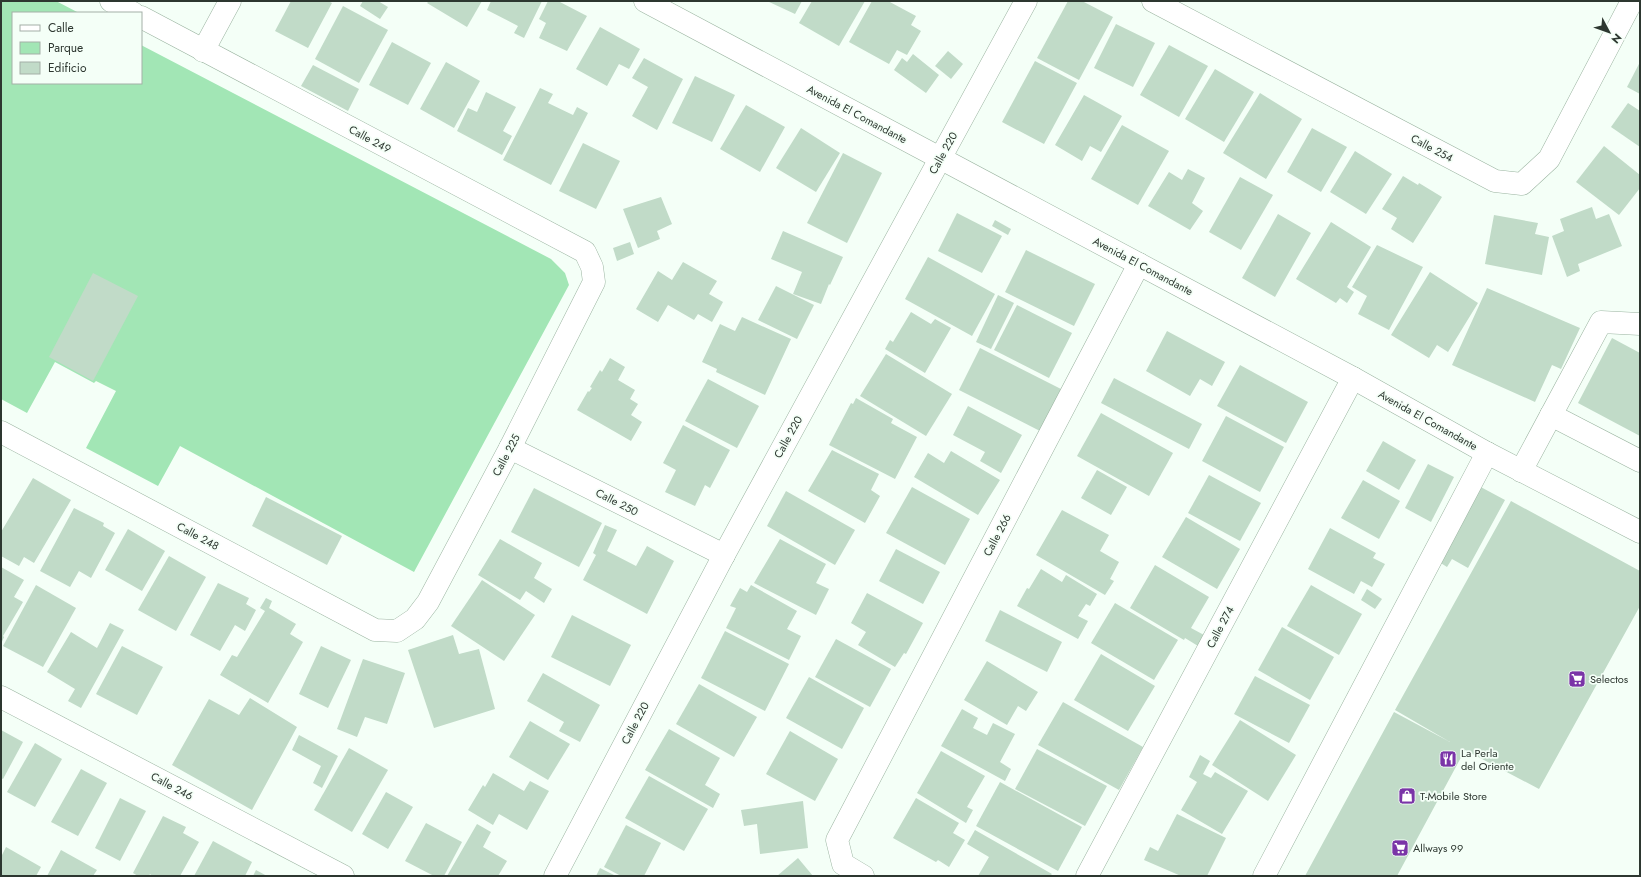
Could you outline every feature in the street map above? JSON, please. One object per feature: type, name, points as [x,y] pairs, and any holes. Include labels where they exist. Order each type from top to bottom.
[{"type":"street","points":[[111,1],[131,12]]},
{"type":"street","points":[[203,50],[230,1]]},
{"type":"street","name":"Avenida El Comandante","points":[[645,1],[1353,378],[1487,453],[1640,532]]},
{"type":"street","name":"Calle 220","points":[[554,876],[724,555],[1026,1]]},
{"type":"street","name":"Calle 254","points":[[1153,1],[1495,181],[1522,184],[1549,160],[1632,1]]},
{"type":"street","name":"Calle 249","points":[[142,18],[585,252],[592,267]]},
{"type":"street","name":"Calle 266","points":[[863,876],[843,864],[837,840],[1139,264]]},
{"type":"street","name":"Calle 225","points":[[397,631],[415,619],[428,602],[510,448],[594,282],[592,267]]},
{"type":"street","points":[[1521,471],[1601,322],[1640,324]]},
{"type":"street","name":"Calle 274","points":[[1087,876],[1353,378]]},
{"type":"street","points":[[1551,415],[1640,461]]},
{"type":"street","name":"Calle 248","points":[[1,432],[375,630],[397,631]]},
{"type":"street","name":"Calle 250","points":[[510,448],[724,555]]},
{"type":"street","points":[[1264,876],[1487,453]]},
{"type":"street","name":"Calle 246","points":[[1,696],[342,876]]},
{"type":"green space","points":[[1,1],[56,1],[77,12],[12,12],[12,84],[142,84],[142,46],[551,259],[565,273],[569,285],[414,572],[180,446],[158,486],[86,448],[116,391],[96,381],[94,383],[55,362],[27,413],[1,399]]},
{"type":"building","points":[[291,1],[328,1],[332,3],[308,48],[275,31]]},
{"type":"building","points":[[363,1],[378,1],[388,7],[380,19],[360,6]]},
{"type":"building","points":[[429,1],[482,1],[467,27],[427,3]]},
{"type":"building","points":[[491,1],[542,1],[524,38],[514,33],[518,26],[487,10]]},
{"type":"building","points":[[548,1],[558,1],[587,16],[567,51],[539,38],[546,23],[539,19]]},
{"type":"building","points":[[767,1],[802,1],[795,14]]},
{"type":"building","points":[[812,1],[865,1],[839,46],[799,23]]},
{"type":"building","points":[[872,1],[888,1],[916,16],[911,25],[921,31],[907,55],[897,50],[889,64],[849,42]]},
{"type":"building","points":[[1068,1],[1082,1],[1113,17],[1079,80],[1037,58]]},
{"type":"building","points":[[343,6],[388,30],[359,83],[315,59]]},
{"type":"building","points":[[1116,24],[1155,43],[1133,87],[1094,68]]},
{"type":"building","points":[[600,27],[640,49],[629,69],[619,64],[607,86],[576,69]]},
{"type":"building","points":[[392,42],[431,63],[408,105],[369,85]]},
{"type":"building","points":[[1169,45],[1208,66],[1179,117],[1140,95]]},
{"type":"building","points":[[948,51],[963,64],[951,79],[935,66]]},
{"type":"building","points":[[913,54],[939,75],[926,93],[894,70],[902,58],[907,62]]},
{"type":"building","points":[[644,58],[683,79],[657,130],[632,116],[648,87],[632,78]]},
{"type":"building","points":[[1035,61],[1077,83],[1044,144],[1002,122]]},
{"type":"building","points":[[446,62],[480,81],[454,128],[420,109]]},
{"type":"building","points":[[1640,62],[1640,94],[1627,87]]},
{"type":"building","points":[[313,65],[359,89],[348,111],[301,86]]},
{"type":"building","points":[[1215,69],[1254,92],[1224,142],[1185,119]]},
{"type":"building","points":[[695,76],[735,95],[712,142],[672,123]]},
{"type":"building","points":[[540,88],[553,94],[548,103],[573,115],[577,107],[588,113],[551,185],[503,160]]},
{"type":"building","points":[[486,92],[516,107],[503,131],[512,136],[502,155],[457,131],[468,108],[477,112]]},
{"type":"building","points":[[1260,93],[1302,119],[1266,179],[1223,153]]},
{"type":"building","points":[[1084,95],[1122,116],[1101,152],[1090,146],[1082,161],[1055,145]]},
{"type":"building","points":[[1628,103],[1640,111],[1640,147],[1611,127]]},
{"type":"building","points":[[746,105],[785,127],[760,172],[720,149]]},
{"type":"building","points":[[1122,125],[1169,151],[1138,205],[1091,179]]},
{"type":"building","points":[[801,128],[840,153],[816,192],[776,168]]},
{"type":"building","points":[[1312,128],[1347,147],[1321,192],[1287,172]]},
{"type":"building","points":[[583,143],[620,161],[596,209],[559,191]]},
{"type":"building","points":[[1604,146],[1640,175],[1640,188],[1619,215],[1576,182]]},
{"type":"building","points":[[1355,151],[1392,174],[1366,214],[1330,192]]},
{"type":"building","points":[[843,153],[882,173],[847,243],[807,223]]},
{"type":"building","points":[[1188,169],[1205,178],[1192,203],[1203,211],[1190,230],[1148,206],[1169,172],[1182,180]]},
{"type":"building","points":[[1403,176],[1418,185],[1419,183],[1442,197],[1413,243],[1391,229],[1397,218],[1382,209]]},
{"type":"building","points":[[1240,177],[1273,195],[1241,250],[1209,232]]},
{"type":"building","points":[[661,197],[672,224],[657,231],[660,239],[638,248],[623,209]]},
{"type":"building","points":[[1592,207],[1596,219],[1609,214],[1622,246],[1578,264],[1580,271],[1567,277],[1552,236],[1564,231],[1560,219]]},
{"type":"building","points":[[957,213],[1002,236],[982,273],[938,251]]},
{"type":"building","points":[[1278,214],[1311,233],[1275,297],[1242,278]]},
{"type":"building","points":[[1494,215],[1538,223],[1535,234],[1549,237],[1542,275],[1485,264]]},
{"type":"building","points":[[995,220],[1011,229],[1008,235],[992,226]]},
{"type":"building","points":[[1331,222],[1371,247],[1347,287],[1354,292],[1347,303],[1340,298],[1336,303],[1296,279]]},
{"type":"building","points":[[783,231],[843,257],[830,285],[829,284],[821,304],[793,294],[802,272],[771,259]]},
{"type":"building","points":[[630,242],[634,254],[617,261],[613,248]]},
{"type":"building","points":[[1377,245],[1423,267],[1389,330],[1358,314],[1367,296],[1352,287]]},
{"type":"building","points":[[1026,250],[1095,284],[1074,326],[1005,292]]},
{"type":"building","points":[[928,257],[995,294],[972,336],[905,299]]},
{"type":"building","points":[[683,262],[717,281],[709,294],[723,302],[712,322],[698,314],[694,320],[668,305],[658,322],[636,309],[658,271],[672,280]]},
{"type":"building","points":[[1430,272],[1478,303],[1448,352],[1437,345],[1429,358],[1391,335]]},
{"type":"building","points":[[93,273],[138,296],[93,381],[49,357]]},
{"type":"building","points":[[776,286],[814,305],[797,339],[758,320]]},
{"type":"building","points":[[1487,288],[1580,328],[1561,369],[1552,365],[1535,402],[1452,365]]},
{"type":"building","points":[[998,295],[1014,303],[991,349],[976,342]]},
{"type":"building","points":[[1017,305],[1072,333],[1049,378],[994,350]]},
{"type":"building","points":[[911,312],[931,324],[935,319],[951,328],[925,373],[885,349],[890,340],[893,342]]},
{"type":"building","points":[[742,317],[791,339],[765,395],[716,372],[717,369],[702,362],[720,324],[735,331]]},
{"type":"building","points":[[1167,331],[1225,362],[1212,386],[1200,379],[1190,396],[1146,371]]},
{"type":"building","points":[[1612,338],[1640,353],[1640,436],[1578,403]]},
{"type":"building","points":[[980,348],[1061,389],[1040,431],[959,390]]},
{"type":"building","points":[[886,354],[952,394],[926,436],[860,396]]},
{"type":"building","points":[[610,358],[625,367],[618,380],[635,390],[630,399],[638,404],[631,415],[642,422],[631,441],[577,410],[588,391],[589,392],[592,388],[590,387],[600,370],[602,372]]},
{"type":"building","points":[[1240,365],[1308,402],[1286,443],[1217,406]]},
{"type":"building","points":[[1114,378],[1202,424],[1189,449],[1101,403]]},
{"type":"building","points":[[708,379],[759,406],[737,448],[685,421]]},
{"type":"building","points":[[856,398],[893,419],[891,423],[917,437],[895,479],[829,445],[851,403],[853,404]]},
{"type":"building","points":[[968,406],[1022,435],[1001,473],[980,461],[985,452],[953,435]]},
{"type":"building","points":[[1101,413],[1173,453],[1149,496],[1077,456]]},
{"type":"building","points":[[1226,416],[1284,447],[1260,492],[1202,461]]},
{"type":"building","points":[[683,425],[730,450],[710,488],[705,485],[695,506],[665,492],[676,470],[663,463]]},
{"type":"building","points":[[1383,441],[1416,460],[1399,490],[1366,471]]},
{"type":"building","points":[[832,450],[879,474],[871,490],[880,496],[865,523],[808,491]]},
{"type":"building","points":[[951,451],[1000,480],[978,515],[914,477],[928,453],[944,463]]},
{"type":"building","points":[[1428,464],[1454,477],[1431,522],[1405,508]]},
{"type":"building","points":[[1097,470],[1127,487],[1111,515],[1081,498]]},
{"type":"building","points":[[1209,475],[1261,503],[1240,541],[1188,513]]},
{"type":"building","points":[[33,478],[71,500],[34,563],[24,557],[19,566],[1,556],[1,532]]},
{"type":"building","points":[[1363,480],[1400,501],[1379,539],[1341,518]]},
{"type":"building","points":[[1477,485],[1505,500],[1468,568],[1452,559],[1447,567],[1436,560]]},
{"type":"building","points":[[912,487],[970,519],[945,565],[886,533]]},
{"type":"building","points":[[534,488],[602,523],[579,567],[511,532]]},
{"type":"building","points":[[786,491],[855,530],[835,565],[767,526]]},
{"type":"building","points":[[266,497],[342,536],[327,565],[252,526]]},
{"type":"building","points":[[1511,501],[1640,571],[1640,606],[1539,789],[1465,750],[1397,876],[1305,876],[1394,712],[1450,742],[1395,710]]},
{"type":"building","points":[[74,508],[104,523],[103,526],[115,533],[91,578],[79,571],[70,587],[40,571]]},
{"type":"building","points":[[1062,510],[1109,535],[1100,551],[1119,562],[1110,579],[1114,581],[1105,595],[1036,555]]},
{"type":"building","points":[[1186,517],[1240,549],[1217,589],[1162,557]]},
{"type":"building","points":[[605,525],[617,530],[607,551],[636,566],[647,546],[674,561],[647,614],[583,580],[596,555],[593,553]]},
{"type":"building","points":[[1330,528],[1376,553],[1373,558],[1385,564],[1372,587],[1361,581],[1354,594],[1308,569]]},
{"type":"building","points":[[128,529],[165,551],[142,591],[105,570]]},
{"type":"building","points":[[500,539],[542,563],[534,578],[552,589],[544,603],[526,591],[520,600],[478,575]]},
{"type":"building","points":[[780,539],[826,564],[816,583],[829,589],[816,615],[754,583]]},
{"type":"building","points":[[896,549],[940,572],[923,604],[879,581]]},
{"type":"building","points":[[169,556],[206,577],[176,631],[138,610]]},
{"type":"building","points":[[1155,565],[1209,597],[1191,628],[1204,635],[1198,646],[1185,638],[1184,640],[1130,608]]},
{"type":"building","points":[[1,567],[24,580],[14,597],[23,602],[3,636],[4,637],[1,644]]},
{"type":"building","points":[[1041,569],[1062,582],[1066,575],[1097,594],[1090,606],[1086,604],[1078,616],[1088,621],[1078,639],[1017,606],[1027,588],[1029,589]]},
{"type":"building","points":[[482,580],[535,615],[504,661],[451,626]]},
{"type":"building","points":[[218,583],[249,598],[246,604],[256,610],[245,631],[235,625],[220,651],[190,635]]},
{"type":"building","points":[[36,585],[76,608],[43,667],[3,646]]},
{"type":"building","points":[[751,585],[797,611],[787,629],[801,636],[789,660],[726,628],[736,608],[730,606],[740,588],[747,592]]},
{"type":"building","points":[[1311,585],[1362,614],[1339,655],[1287,626]]},
{"type":"building","points":[[1367,589],[1382,599],[1375,609],[1361,600]]},
{"type":"building","points":[[867,593],[923,623],[906,654],[904,653],[895,667],[858,645],[866,632],[851,623]]},
{"type":"building","points":[[266,598],[272,601],[269,608],[296,624],[290,634],[303,642],[268,703],[220,675],[232,655],[237,657],[265,611],[260,608]]},
{"type":"building","points":[[1115,603],[1178,640],[1154,680],[1091,643]]},
{"type":"building","points":[[1000,610],[1062,642],[1047,672],[985,641]]},
{"type":"building","points":[[572,615],[631,645],[610,686],[551,657]]},
{"type":"building","points":[[110,623],[124,630],[81,708],[68,701],[75,689],[47,672],[71,632],[97,648]]},
{"type":"building","points":[[1282,627],[1334,657],[1310,700],[1258,670]]},
{"type":"building","points":[[725,631],[789,664],[765,711],[701,678]]},
{"type":"building","points":[[453,635],[459,654],[479,649],[495,709],[434,728],[408,650]]},
{"type":"building","points":[[836,639],[891,669],[870,707],[815,677]]},
{"type":"building","points":[[122,646],[163,667],[137,715],[96,694]]},
{"type":"building","points":[[321,646],[351,660],[328,708],[299,694]]},
{"type":"building","points":[[1101,654],[1155,686],[1128,731],[1074,700]]},
{"type":"building","points":[[363,659],[405,673],[387,724],[365,717],[357,737],[337,729]]},
{"type":"building","points":[[987,661],[1038,692],[1026,711],[1018,706],[1007,725],[964,700]]},
{"type":"building","points":[[543,673],[600,705],[580,742],[559,731],[564,722],[527,701]]},
{"type":"building","points":[[1255,676],[1310,705],[1289,743],[1234,714]]},
{"type":"building","points":[[809,677],[864,708],[842,749],[786,718]]},
{"type":"building","points":[[699,684],[757,717],[734,757],[676,724]]},
{"type":"building","points":[[250,698],[297,727],[252,810],[172,765],[209,699],[239,715]]},
{"type":"building","points":[[1063,702],[1143,747],[1119,790],[1038,745]]},
{"type":"building","points":[[962,709],[978,718],[973,728],[987,735],[993,723],[1015,734],[1000,762],[1011,769],[1005,781],[941,746]]},
{"type":"building","points":[[1240,720],[1296,755],[1268,801],[1212,765]]},
{"type":"building","points":[[530,721],[570,744],[548,780],[509,757]]},
{"type":"building","points":[[669,729],[720,758],[705,785],[720,794],[713,808],[645,770]]},
{"type":"building","points":[[1,730],[23,742],[3,779],[1,778]]},
{"type":"building","points":[[790,731],[838,759],[815,801],[766,774]]},
{"type":"building","points":[[299,735],[338,756],[322,788],[313,783],[321,766],[292,750]]},
{"type":"building","points":[[35,743],[62,759],[35,807],[7,792]]},
{"type":"building","points":[[349,748],[388,770],[352,832],[314,810]]},
{"type":"building","points":[[1037,749],[1107,786],[1085,826],[1015,789]]},
{"type":"building","points":[[941,751],[985,776],[967,807],[973,810],[966,823],[917,793]]},
{"type":"building","points":[[1200,755],[1210,761],[1203,774],[1211,778],[1215,772],[1248,791],[1222,834],[1181,810],[1197,782],[1189,777]]},
{"type":"building","points":[[81,769],[107,783],[78,836],[51,822]]},
{"type":"building","points":[[493,773],[524,791],[530,781],[549,791],[527,830],[499,814],[493,825],[468,810],[483,785],[485,787]]},
{"type":"building","points":[[649,776],[708,809],[684,851],[625,818]]},
{"type":"building","points":[[1000,782],[1082,827],[1058,871],[976,826]]},
{"type":"building","points":[[386,792],[413,807],[388,849],[362,834]]},
{"type":"building","points":[[120,798],[146,811],[120,861],[95,848]]},
{"type":"building","points":[[916,798],[959,823],[953,833],[965,840],[949,867],[938,860],[936,862],[893,838]]},
{"type":"building","points":[[803,801],[808,848],[760,854],[757,824],[744,826],[741,810]]},
{"type":"building","points":[[1177,814],[1226,838],[1207,876],[1181,876],[1144,860],[1150,847],[1158,851]]},
{"type":"building","points":[[163,816],[186,827],[183,833],[199,842],[180,876],[152,876],[150,874],[149,876],[138,876],[133,873]]},
{"type":"building","points":[[426,823],[462,842],[444,876],[434,876],[405,861]]},
{"type":"building","points":[[477,824],[491,832],[483,847],[507,861],[498,876],[447,876]]},
{"type":"building","points":[[626,825],[661,843],[644,876],[621,876],[604,867]]},
{"type":"building","points":[[975,830],[1052,874],[1050,876],[978,876],[989,857],[967,844]]},
{"type":"building","points":[[213,841],[252,862],[245,876],[194,876]]},
{"type":"building","points":[[6,847],[41,867],[36,876],[1,876],[1,857]]},
{"type":"building","points":[[61,850],[97,870],[93,876],[47,876]]},
{"type":"building","points":[[798,858],[813,876],[777,876]]},
{"type":"building","points":[[600,868],[616,876],[596,876]]},
{"type":"building","points":[[256,870],[267,876],[253,876]]},
{"type":"place","name":"Selectos","points":[[1577,679]]},
{"type":"place","name":"La Perla del Oriente","points":[[1448,759]]},
{"type":"place","name":"T-Mobile Store","points":[[1407,796]]},
{"type":"place","name":"Allways 99","points":[[1400,848]]}]
